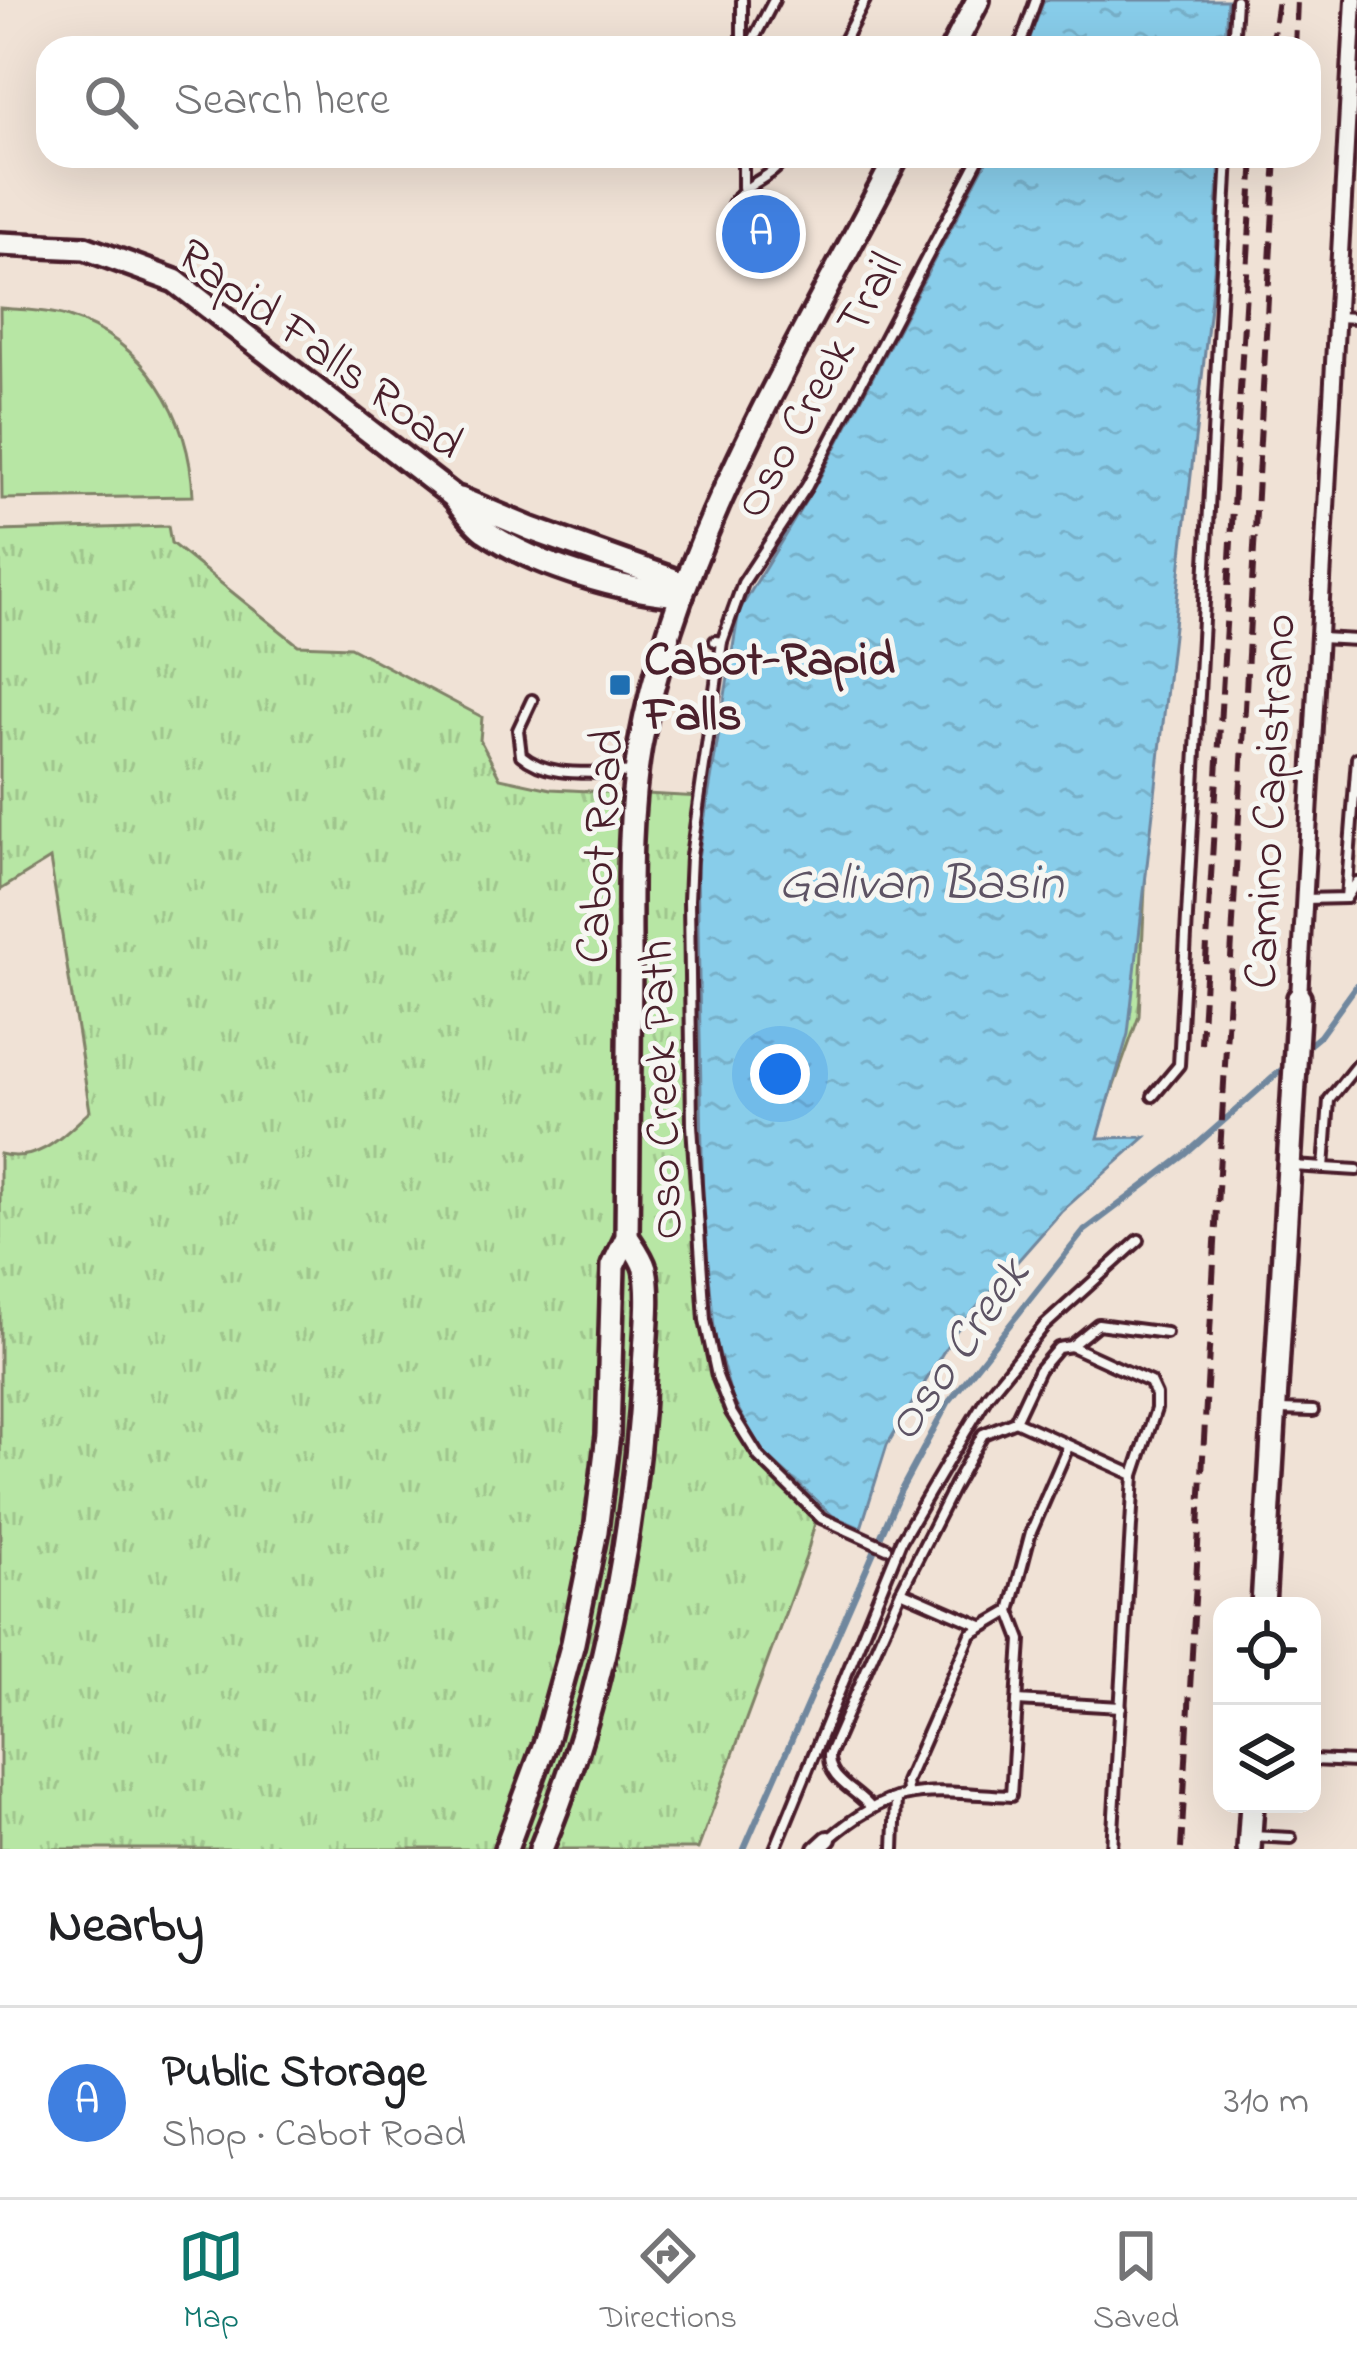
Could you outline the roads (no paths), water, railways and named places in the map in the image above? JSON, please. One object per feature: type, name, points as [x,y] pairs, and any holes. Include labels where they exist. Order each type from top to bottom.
[{"type":"main road","points":[[959,36],[978,0]]},
{"type":"main road","name":"Cabot Road","points":[[506,1849],[545,1744],[574,1643],[596,1531],[608,1435],[614,1266],[627,1237],[631,878],[637,773],[647,710],[682,596],[737,466],[891,168]]},
{"type":"main road","name":"Rapid Falls Road","points":[[0,244],[85,248],[175,281],[453,496],[530,530],[671,579],[682,596]]},
{"type":"main road","name":"Camino Capistrano","points":[[1264,1597],[1299,998]]},
{"type":"main road","name":"Cabot Road","points":[[541,1849],[605,1652],[627,1540],[638,1455],[645,1267],[627,1237]]},
{"type":"street","name":"Camino Capistrano","points":[[1299,998],[1336,317],[1353,94],[1354,0]]},
{"type":"lane","points":[[742,0],[745,36]]},
{"type":"lane","points":[[753,36],[774,0]]},
{"type":"lane","points":[[847,36],[865,0]]},
{"type":"lane","points":[[1023,36],[1036,0]]},
{"type":"lane","points":[[1234,36],[1236,0]]},
{"type":"lane","points":[[733,204],[743,187],[742,168]]},
{"type":"lane","points":[[743,187],[779,168]]},
{"type":"lane","name":"Oso Creek Trail","points":[[719,642],[743,583],[807,487],[974,168]]},
{"type":"lane","points":[[1153,1096],[1179,1065],[1227,168]]},
{"type":"lane","points":[[1336,317],[1357,317]]},
{"type":"lane","points":[[1318,638],[1357,640]]},
{"type":"lane","name":"Oso Creek Path","points":[[719,642],[689,900],[692,1125],[705,1320],[718,1376],[744,1436],[759,1457],[821,1518],[892,1551]]},
{"type":"lane","points":[[532,700],[518,730],[521,755],[530,763],[545,771],[637,773]]},
{"type":"lane","points":[[1346,898],[1357,758]]},
{"type":"lane","points":[[1346,898],[1357,882]]},
{"type":"lane","points":[[1304,898],[1346,898]]},
{"type":"lane","points":[[1324,1168],[1329,1100],[1357,1065]]},
{"type":"lane","points":[[1289,1166],[1357,1170]]},
{"type":"lane","points":[[775,1849],[892,1551],[988,1395],[1044,1326],[1139,1240]]},
{"type":"lane","points":[[872,1808],[856,1789],[833,1777],[829,1755],[901,1591],[983,1435],[1015,1421],[1039,1370],[1058,1348],[1071,1346],[1098,1324],[1166,1333]]},
{"type":"lane","points":[[1071,1346],[1150,1382],[1156,1395],[1134,1475],[1112,1849]]},
{"type":"lane","points":[[1275,1409],[1313,1411]]},
{"type":"lane","points":[[1015,1421],[1134,1475]]},
{"type":"lane","points":[[823,1844],[860,1812],[908,1791],[1011,1796],[1021,1640],[1010,1611],[1031,1532],[1068,1447]]},
{"type":"lane","points":[[901,1591],[983,1627]]},
{"type":"lane","points":[[908,1791],[906,1782],[971,1634],[1010,1611]]},
{"type":"lane","points":[[1017,1701],[1121,1707]]},
{"type":"lane","points":[[1321,1760],[1357,1762]]},
{"type":"lane","points":[[894,1849],[896,1798]]},
{"type":"lane","points":[[1250,1842],[1291,1838]]},
{"type":"water","points":[[1044,0],[1227,0],[1226,36],[1030,36]]},
{"type":"water","name":"Galivan Basin","points":[[983,168],[1219,168],[1214,271],[1128,1034],[1098,1138],[1145,1137],[1061,1212],[956,1331],[887,1445],[861,1528],[833,1516],[762,1451],[732,1398],[715,1338],[703,1213],[697,864],[739,611],[819,479]]},
{"type":"waterway","name":"Oso Creek","points":[[1302,1051],[1320,1036],[1357,985]]},
{"type":"waterway","name":"Oso Creek","points":[[744,1849],[900,1492],[948,1403],[1084,1231],[1186,1154],[1288,1064]]},
{"type":"railway","points":[[1273,36],[1278,0]]},
{"type":"railway","points":[[1296,36],[1297,0]]},
{"type":"railway","points":[[1201,1044],[1253,168]]},
{"type":"railway","points":[[1181,1849],[1275,168]]},
{"type":"place","name":"Public Storage","points":[[761,234]]},
{"type":"place","name":"Cabot-Rapid Falls","points":[[620,685]]}]
